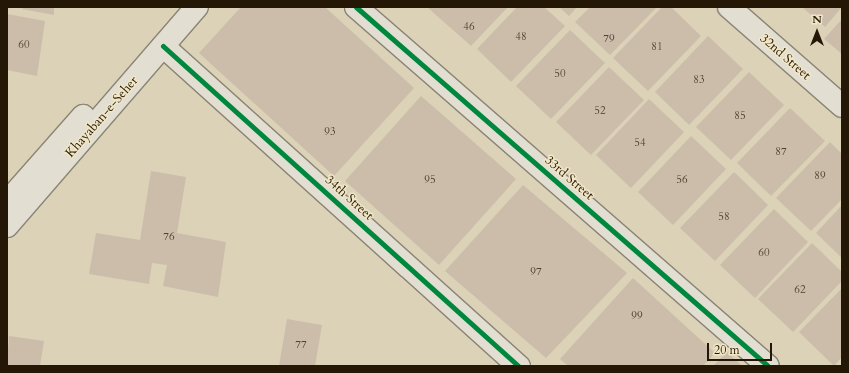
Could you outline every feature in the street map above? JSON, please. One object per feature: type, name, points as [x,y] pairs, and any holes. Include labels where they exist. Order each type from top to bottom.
[{"type":"street","name":"Khayaban-e-Seher","points":[[7,202],[178,7]]},
{"type":"street","name":"Khayaban-e-Seher","points":[[7,226],[197,7]]},
{"type":"street","name":"33rd Street","points":[[356,7],[768,366]]},
{"type":"street","name":"32nd Street","points":[[729,7],[842,106]]},
{"type":"street","name":"34th Street","points":[[163,46],[519,366]]},
{"type":"building","points":[[23,7],[54,7],[54,15],[22,9]]},
{"type":"building","points":[[241,7],[325,7],[414,88],[334,176],[199,53]]},
{"type":"building","points":[[427,7],[508,7],[471,46]]},
{"type":"building","points":[[517,7],[544,7],[565,26],[511,82],[477,49]]},
{"type":"building","points":[[559,7],[577,7],[569,16]]},
{"type":"building","points":[[590,7],[657,7],[610,55],[575,22]]},
{"type":"building","points":[[662,7],[671,7],[701,36],[648,91],[613,58]]},
{"type":"building","points":[[802,7],[842,7],[825,27]]},
{"type":"building","points":[[7,14],[45,21],[37,76],[7,70]]},
{"type":"building","points":[[842,19],[842,54],[824,39]]},
{"type":"building","points":[[570,30],[605,63],[551,119],[516,86]]},
{"type":"building","points":[[708,36],[743,69],[689,125],[655,92]]},
{"type":"building","points":[[609,67],[644,100],[591,155],[556,122]]},
{"type":"building","points":[[749,72],[784,105],[731,160],[696,127]]},
{"type":"building","points":[[421,96],[516,179],[439,265],[345,181]]},
{"type":"building","points":[[649,99],[684,132],[631,188],[596,155]]},
{"type":"building","points":[[790,108],[825,141],[771,196],[737,163]]},
{"type":"building","points":[[691,136],[726,169],[673,225],[638,192]]},
{"type":"building","points":[[830,142],[842,154],[842,199],[811,231],[776,198]]},
{"type":"building","points":[[151,171],[186,177],[177,233],[226,242],[218,297],[163,286],[167,265],[152,263],[149,284],[89,274],[96,233],[140,240]]},
{"type":"building","points":[[734,172],[768,205],[715,261],[680,228]]},
{"type":"building","points":[[523,185],[627,273],[546,358],[445,271]]},
{"type":"building","points":[[842,205],[842,258],[816,233]]},
{"type":"building","points":[[774,209],[808,242],[755,298],[720,265]]},
{"type":"building","points":[[812,243],[842,272],[842,281],[793,332],[758,299]]},
{"type":"building","points":[[633,278],[715,353],[703,366],[568,366],[560,359]]},
{"type":"building","points":[[842,288],[842,357],[834,366],[799,332]]},
{"type":"building","points":[[287,319],[322,325],[315,366],[279,366]]},
{"type":"building","points":[[9,336],[44,341],[40,366],[7,366]]},
{"type":"building","points":[[727,352],[742,366],[713,366]]},
{"type":"cycle path","points":[[356,7],[768,366]]},
{"type":"cycle path","points":[[163,46],[519,366]]}]
